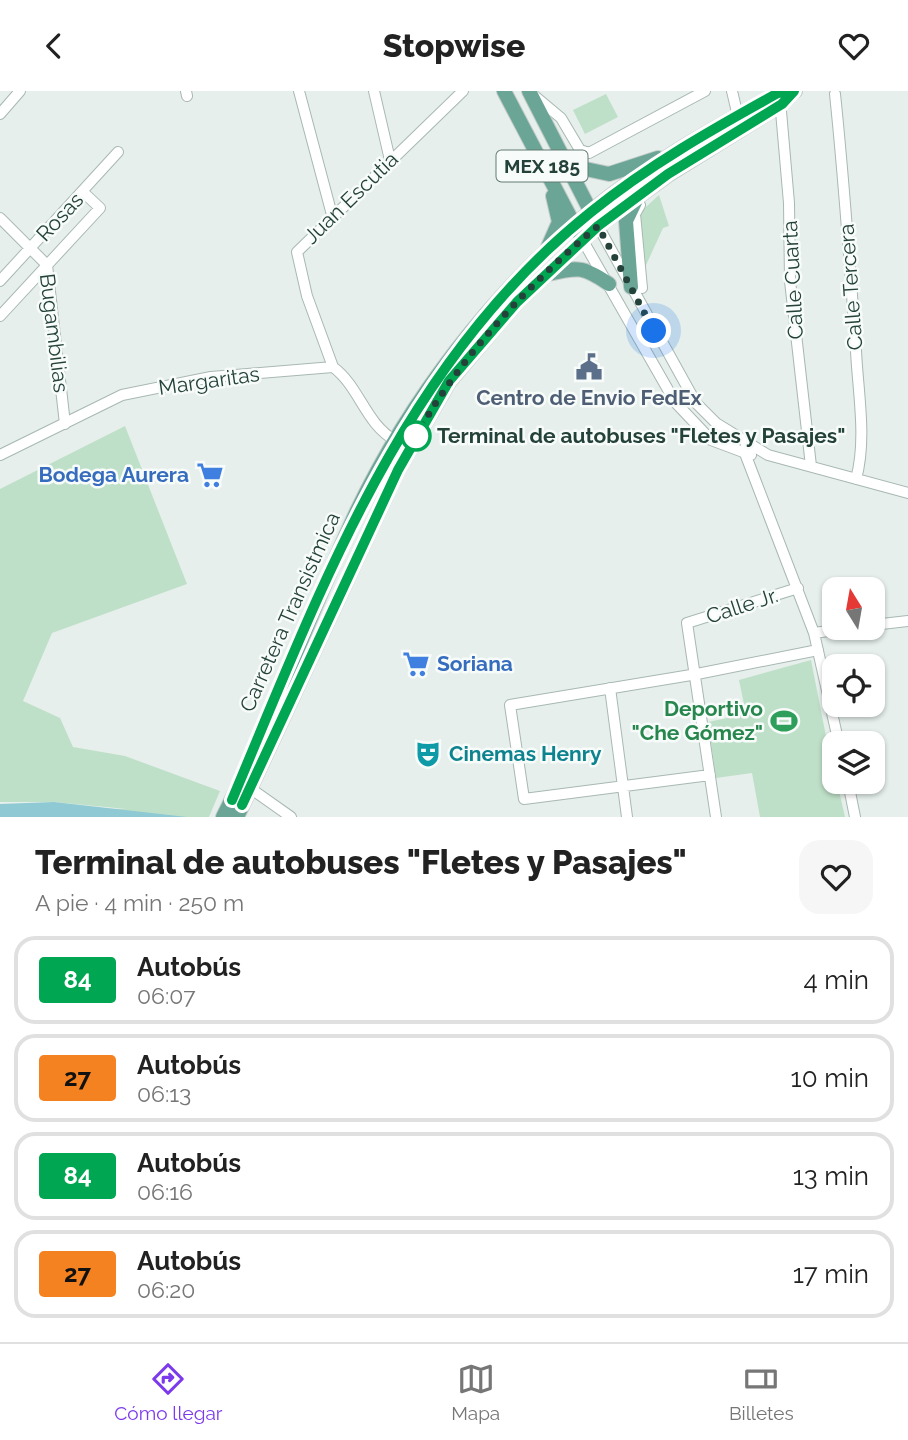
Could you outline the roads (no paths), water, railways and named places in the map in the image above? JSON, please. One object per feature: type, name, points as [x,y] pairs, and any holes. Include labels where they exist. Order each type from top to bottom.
[{"type":"main road","name":"MEX 185","points":[[528,91],[598,226]]},
{"type":"main road","name":"Carretera Transistmica","points":[[237,807],[358,509],[419,402],[467,337],[544,255],[591,212],[669,155],[737,116],[795,91]]},
{"type":"main road","name":"MEX 185","points":[[506,96],[582,239]]},
{"type":"main road","name":"Carretera Transistmica","points":[[237,807],[250,788],[398,470],[433,405],[517,302],[582,239],[650,188],[743,130],[780,99]]},
{"type":"main road","points":[[567,165],[609,174],[669,155]]},
{"type":"main road","points":[[544,255],[559,222],[548,178]]},
{"type":"main road","points":[[637,198],[626,221],[637,287]]},
{"type":"main road","points":[[547,274],[576,267],[589,270],[609,284]]},
{"type":"main road","name":"MEX 185","points":[[223,817],[237,807]]},
{"type":"street","points":[[0,114],[20,91]]},
{"type":"street","points":[[299,91],[332,215]]},
{"type":"street","points":[[374,91],[390,160]]},
{"type":"street","name":"Juan Escutia","points":[[333,367],[296,257],[298,250],[463,91]]},
{"type":"street","points":[[506,96],[528,91],[553,110],[580,150],[589,153],[705,91]]},
{"type":"street","points":[[733,91],[737,116],[743,130]]},
{"type":"street","name":"Calle Tercera","points":[[837,92],[862,458],[856,479]]},
{"type":"street","name":"Calle Cuarta","points":[[780,99],[790,281],[811,466]]},
{"type":"street","name":"Rosas","points":[[0,281],[118,152]]},
{"type":"street","points":[[637,287],[635,214],[650,188]]},
{"type":"street","name":"Rosas","points":[[0,316],[100,208],[83,193]]},
{"type":"street","name":"Bugambilias","points":[[0,218],[32,247],[47,265],[65,424]]},
{"type":"street","points":[[598,226],[637,287],[696,403],[716,423],[768,455],[908,493]]},
{"type":"street","points":[[582,239],[675,402],[710,440],[746,456],[768,455]]},
{"type":"street","points":[[333,367],[344,375],[365,412],[382,434],[396,441]]},
{"type":"street","name":"Margaritas","points":[[0,455],[122,395],[211,377],[333,367]]},
{"type":"street","points":[[746,443],[746,456],[814,633],[836,731]]},
{"type":"street","name":"Calle Jr.","points":[[697,674],[687,623],[797,588]]},
{"type":"street","points":[[886,624],[908,621]]},
{"type":"street","points":[[814,633],[822,632]]},
{"type":"street","points":[[710,775],[524,799],[510,705],[697,674],[818,650]]},
{"type":"street","points":[[697,674],[716,817]]},
{"type":"street","points":[[610,688],[627,817]]},
{"type":"street","points":[[250,788],[291,817]]},
{"type":"street","points":[[850,794],[855,817]]},
{"type":"water","points":[[54,802],[187,817],[0,817],[0,804]]},
{"type":"place","name":"Centro de Envio FedEx","points":[[589,367]]},
{"type":"place","name":"Terminal de autobuses \"Fletes y Pasajes\"","points":[[416,436]]},
{"type":"place","name":"Bodega Aurera","points":[[210,475]]},
{"type":"place","name":"Soriana","points":[[416,664]]},
{"type":"place","name":"Deportivo \"Che Gómez\"","points":[[784,721]]},
{"type":"place","name":"Cinemas Henry","points":[[428,754]]}]
